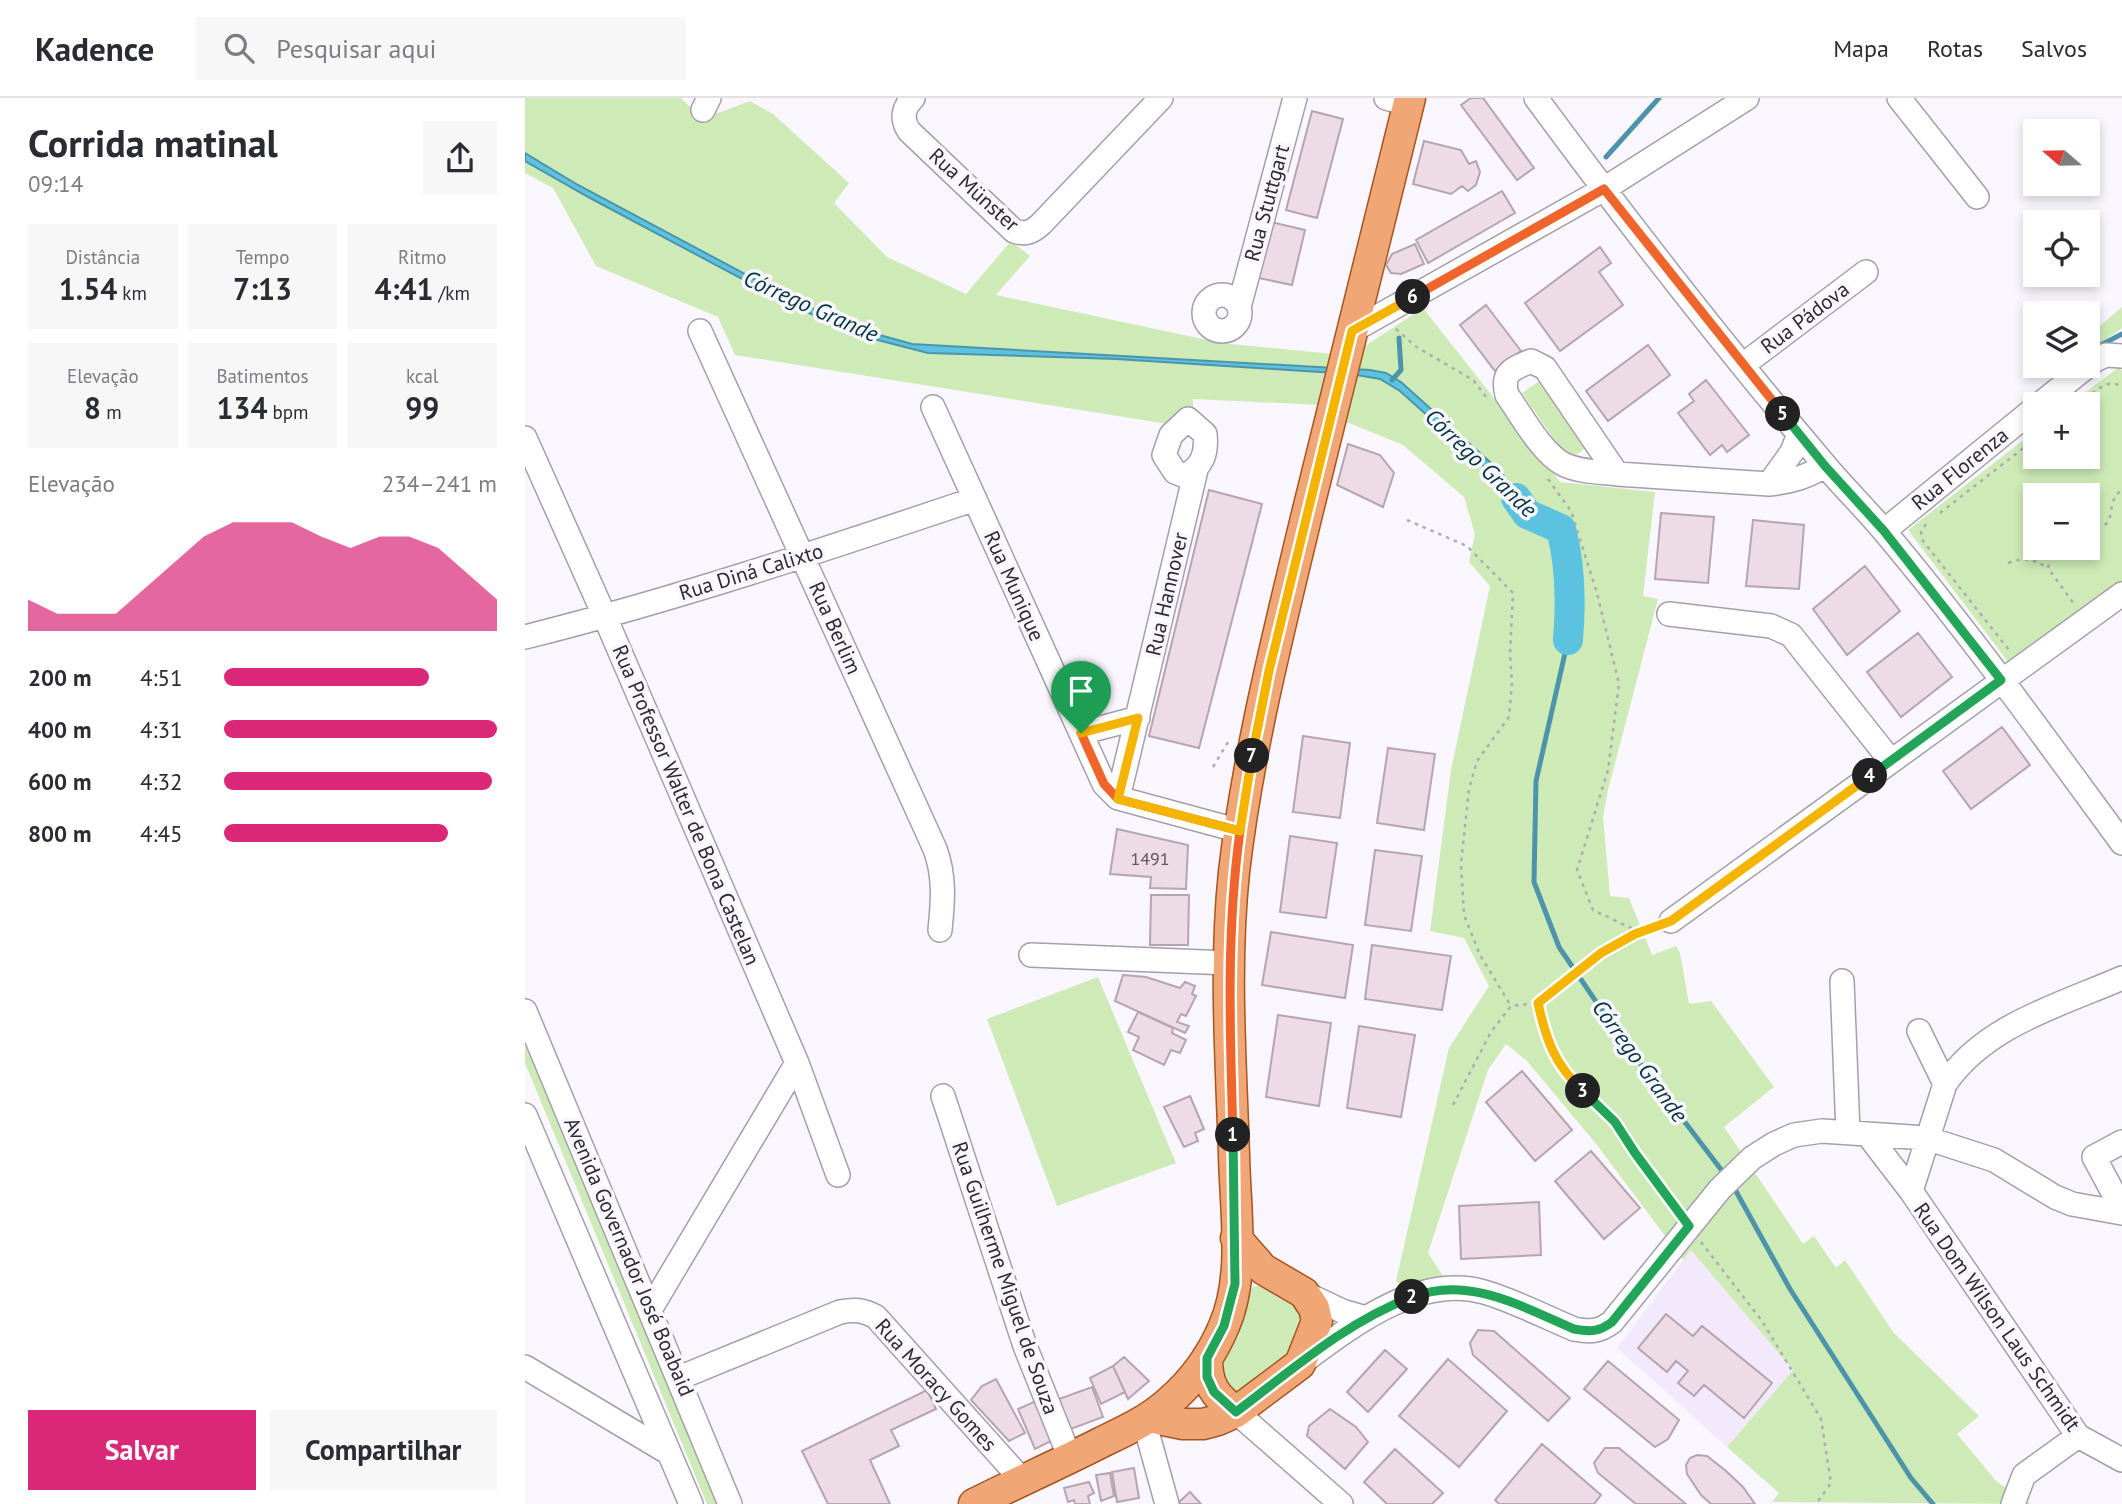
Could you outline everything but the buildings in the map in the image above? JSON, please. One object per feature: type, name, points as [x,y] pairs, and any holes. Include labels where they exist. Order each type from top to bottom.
[{"type":"main road","points":[[974,1504],[1018,1490],[1168,1404],[1191,1381],[1207,1358],[1224,1326],[1234,1295],[1236,1238],[1229,963],[1234,875],[1247,780],[1269,671],[1349,344],[1402,100]]},
{"type":"main road","points":[[1146,1419],[1203,1424],[1236,1412],[1300,1364],[1317,1321],[1314,1308],[1304,1293],[1263,1269],[1236,1238]]},
{"type":"main road","points":[[1234,1295],[1246,1284],[1259,1278],[1276,1277]]},
{"type":"main road","points":[[1207,1358],[1207,1377],[1214,1392],[1236,1412]]},
{"type":"street","name":"Rua Münster","points":[[913,98],[904,113],[904,124],[909,131],[1014,231],[1023,234],[1031,232],[1041,224],[1161,98]]},
{"type":"street","name":"Rua Stuttgart","points":[[1239,307],[1295,98]]},
{"type":"street","points":[[1536,98],[1742,365],[1825,466],[1884,531],[2119,832]]},
{"type":"street","points":[[1349,344],[1380,316],[1604,189],[1747,98]]},
{"type":"street","points":[[1899,98],[1977,197]]},
{"type":"street","name":"Rua Pádova","points":[[1742,365],[1867,272]]},
{"type":"street","name":"Rua Berlim","points":[[700,331],[941,865],[944,887],[940,930]]},
{"type":"street","points":[[2055,392],[2095,360],[2106,355],[2121,356]]},
{"type":"street","points":[[1617,474],[1545,368],[1531,361],[1514,368],[1504,384],[1507,395],[1549,453],[1564,464],[1583,470],[1617,474],[1769,484],[1808,477],[1825,466]]},
{"type":"street","name":"Rua Munique","points":[[933,407],[1104,784],[1118,799]]},
{"type":"street","name":"Rua Florenza","points":[[1884,531],[2023,418]]},
{"type":"street","points":[[1769,484],[1792,452],[1799,434]]},
{"type":"street","name":"Rua Professor Walter de Bona Castelan","points":[[525,438],[797,1063],[838,1175]]},
{"type":"street","name":"Rua Hannover","points":[[1118,799],[1196,470]]},
{"type":"street","name":"Rua Diná Calixto","points":[[525,637],[605,617],[803,557],[975,499]]},
{"type":"street","points":[[1671,921],[2122,594]]},
{"type":"street","points":[[1669,614],[1771,626],[1791,635],[1891,761]]},
{"type":"street","points":[[1081,733],[1138,718]]},
{"type":"street","points":[[1118,799],[1240,831]]},
{"type":"street","points":[[1031,955],[1229,963]]},
{"type":"street","name":"Rua Dom Wilson Laus Schmidt","points":[[1910,1191],[1945,1084],[1955,1069],[1994,1035],[2122,978]]},
{"type":"street","points":[[1842,981],[1858,1133]]},
{"type":"street","name":"Avenida Governador José Boabaid","points":[[525,1011],[530,1035],[651,1308],[730,1504]]},
{"type":"street","points":[[1919,1031],[1945,1084]]},
{"type":"street","points":[[651,1308],[797,1063]]},
{"type":"street","name":"Rua Guilherme Miguel de Souza","points":[[943,1096],[1025,1346],[1070,1458]]},
{"type":"street","name":"Avenida Governador José Boabaid","points":[[525,1115],[691,1504]]},
{"type":"street","points":[[1300,1364],[1352,1325],[1386,1307],[1422,1293],[1450,1289],[1482,1291],[1574,1329],[1588,1332],[1601,1330],[1612,1322],[1720,1189],[1752,1158],[1794,1135],[1822,1131],[1926,1138],[1994,1160],[2055,1197],[2072,1204],[2122,1211]]},
{"type":"street","name":"Rua Dom Wilson Laus Schmidt","points":[[1858,1133],[1910,1191],[2078,1436],[2122,1460]]},
{"type":"street","points":[[2122,1142],[2094,1157],[2122,1211]]},
{"type":"street","points":[[525,1163],[551,1178]]},
{"type":"street","points":[[1304,1293],[1342,1311],[1366,1318]]},
{"type":"street","name":"Rua Moracy Gomes","points":[[679,1378],[840,1312],[853,1309],[865,1311],[876,1317],[1018,1490]]},
{"type":"street","points":[[525,1367],[669,1453]]},
{"type":"street","points":[[1236,1412],[1341,1504]]},
{"type":"street","points":[[1146,1419],[1167,1504]]},
{"type":"street","points":[[2013,1504],[2024,1475],[2078,1436]]},
{"type":"path","points":[[1380,316],[1415,346],[1473,380],[1488,400]]},
{"type":"path","points":[[2095,392],[2106,384],[2116,383],[2122,387]]},
{"type":"path","points":[[1936,516],[2023,448]]},
{"type":"path","points":[[1542,469],[1571,511],[1597,593],[1619,684],[1608,770],[1577,870],[1593,910],[1631,928],[1635,934]]},
{"type":"path","points":[[2100,528],[2106,526],[2110,520],[2112,501],[2122,489]]},
{"type":"path","points":[[1407,520],[1467,546],[1513,593],[1509,717],[1477,761],[1469,789],[1461,864],[1464,915],[1480,956],[1511,1006]]},
{"type":"path","points":[[1926,524],[1921,531],[1923,541],[2010,650]]},
{"type":"path","points":[[2008,563],[2023,558],[2035,560],[2048,568],[2078,610]]},
{"type":"path","points":[[2048,568],[2050,560]]},
{"type":"path","points":[[1453,1105],[1491,1032],[1511,1006],[1538,1003],[1601,953],[1635,934],[1671,921]]},
{"type":"path","points":[[1538,1003],[1545,1036],[1566,1075],[1615,1122],[1635,1153],[1762,1321],[1821,1419],[1831,1483],[1816,1504]]},
{"type":"shaded area","points":[[1691,1250],[1793,1370],[1727,1447],[1617,1348]]},
{"type":"green space","points":[[525,98],[681,98],[702,119],[750,101],[773,114],[849,183],[834,203],[887,257],[966,294],[1011,241],[1030,256],[996,295],[1221,343],[1334,354],[1321,405],[1193,399],[1193,428],[735,355],[718,317],[596,266],[553,188],[525,173]]},
{"type":"green space","points":[[2122,307],[2122,328],[2100,344],[2100,326]]},
{"type":"green space","points":[[1423,308],[1560,482],[1655,492],[1643,596],[1658,599],[1603,817],[1610,896],[1629,898],[1652,955],[1676,946],[1680,953],[1689,1004],[1711,1001],[1774,1087],[1724,1127],[1803,1244],[1814,1236],[1836,1268],[1845,1260],[1893,1332],[1979,1416],[1957,1434],[1997,1482],[2031,1504],[1772,1502],[1779,1493],[1727,1447],[1793,1370],[1691,1250],[1683,1260],[1597,1145],[1527,1061],[1506,1044],[1488,1070],[1428,1253],[1445,1279],[1404,1288],[1396,1281],[1449,1048],[1489,986],[1464,938],[1430,931],[1451,770],[1490,586],[1469,562],[1475,534],[1464,497],[1403,445],[1344,421],[1359,350]]},
{"type":"green space","points":[[2119,367],[2122,371],[2122,581],[2012,667],[1908,530],[2023,440],[2023,469],[2100,469],[2100,392],[2086,392]]},
{"type":"green space","points":[[1542,379],[1587,447],[1576,455],[1560,448],[1522,393]]},
{"type":"green space","points":[[1098,977],[1176,1163],[1057,1206],[987,1019]]},
{"type":"green space","points":[[525,1038],[720,1504],[707,1504],[525,1063]]},
{"type":"green space","points":[[1275,1281],[1311,1320],[1296,1359],[1236,1406],[1211,1359],[1239,1300],[1253,1287]]},
{"type":"water","points":[[525,153],[578,185],[790,298],[858,329],[912,344],[1386,373],[1401,382],[1501,472],[1528,511],[1559,533],[1569,558],[1573,641],[1568,640],[1564,553],[1556,536],[1524,517],[1499,480],[1400,391],[1380,379],[1351,374],[1116,359],[928,353],[862,336],[793,306],[590,198],[525,161]]},
{"type":"waterway","points":[[1606,157],[1659,98]]},
{"type":"waterway","points":[[2100,345],[2122,334]]},
{"type":"waterway","points":[[1392,380],[1401,370],[1399,338]]},
{"type":"waterway","name":"Córrego Grande","points":[[1516,498],[1527,514],[1561,529],[1569,584],[1568,640]]},
{"type":"waterway","name":"Córrego Grande","points":[[1568,640],[1536,781],[1534,882],[1559,947],[1620,1037],[1726,1176]]},
{"type":"waterway","name":"Córrego Grande","points":[[1732,1184],[1790,1289],[1911,1478],[1933,1504]]},
{"type":"route","points":[[1081,733],[1104,784],[1118,799],[1240,831],[1234,875],[1229,963],[1235,1284],[1233,1300],[1224,1326],[1207,1358],[1207,1377],[1214,1392],[1236,1412],[1352,1325],[1386,1307],[1422,1293],[1450,1289],[1482,1291],[1574,1329],[1588,1332],[1601,1330],[1612,1322],[1689,1226],[1615,1122],[1566,1075],[1545,1036],[1538,1003],[1601,953],[1635,934],[1671,921],[2001,680],[1884,531],[1825,466],[1742,365],[1604,189],[1352,331],[1269,671],[1247,780],[1240,831],[1179,815],[1118,799],[1138,718],[1081,733]]}]
